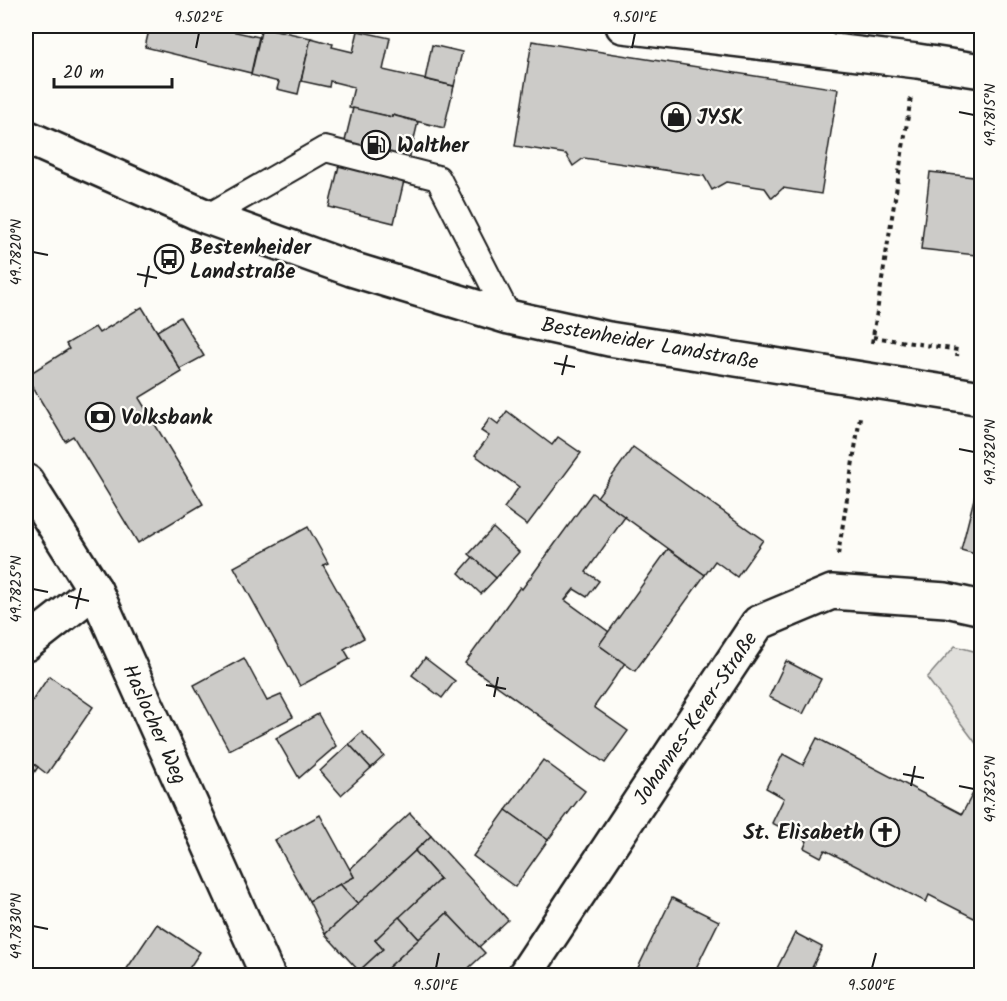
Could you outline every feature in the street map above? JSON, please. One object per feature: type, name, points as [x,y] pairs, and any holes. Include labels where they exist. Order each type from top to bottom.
[{"type":"street","points":[[623,26],[981,70]]},
{"type":"street","name":"Bestenheider Landstraße","points":[[26,137],[207,217],[351,269],[509,317],[609,339],[981,398]]},
{"type":"street","name":"Haslocher Weg","points":[[26,481],[95,590],[259,970]]},
{"type":"street","points":[[26,644],[95,590]]},
{"type":"street","name":"Johannes-Kerer-Straße","points":[[524,975],[758,623],[832,592],[946,600],[981,608]]},
{"type":"lane","points":[[207,217],[326,149],[438,178],[509,317]]},
{"type":"path","points":[[872,343],[917,61]]},
{"type":"path","points":[[832,592],[860,413]]},
{"type":"shaded area","points":[[955,646],[981,653],[981,750],[927,678]]},
{"type":"building","points":[[150,26],[209,26],[259,37],[251,73],[145,47]]},
{"type":"building","points":[[262,27],[311,38],[298,94],[277,89],[279,82],[251,75]]},
{"type":"building","points":[[358,31],[390,38],[383,70],[454,86],[444,128],[392,115],[392,117],[349,108],[354,87],[330,81],[329,87],[301,81],[311,38],[333,44],[332,47],[353,52]]},
{"type":"building","name":"JYSK","points":[[532,41],[838,89],[821,194],[783,188],[772,198],[765,188],[726,182],[712,190],[704,176],[584,158],[573,166],[566,154],[515,146]]},
{"type":"building","points":[[432,45],[462,52],[454,86],[425,79]]},
{"type":"building","points":[[353,108],[418,122],[394,223],[329,207]]},
{"type":"building","points":[[930,172],[982,178],[982,206],[976,255],[921,249]]},
{"type":"building","points":[[980,216],[982,216],[982,251],[977,250]]},
{"type":"building","name":"Volksbank","points":[[142,307],[182,372],[139,398],[203,504],[138,543],[73,436],[65,441],[26,376],[69,349],[66,344],[95,327],[99,333]]},
{"type":"building","points":[[180,317],[204,356],[180,369],[157,331]]},
{"type":"building","points":[[507,411],[552,445],[558,437],[581,453],[527,525],[504,508],[519,487],[475,455],[489,436],[481,431],[490,418],[498,424]]},
{"type":"building","points":[[633,447],[763,540],[737,577],[715,561],[705,575],[597,497]]},
{"type":"building","points":[[592,493],[625,517],[586,572],[599,581],[587,597],[574,589],[565,600],[609,632],[599,645],[625,663],[594,707],[628,731],[605,763],[465,663]]},
{"type":"building","points":[[975,495],[982,497],[982,556],[961,550]]},
{"type":"building","points":[[308,527],[328,563],[323,565],[364,638],[344,649],[350,659],[300,686],[234,567]]},
{"type":"building","points":[[493,528],[519,552],[496,578],[469,554]]},
{"type":"building","points":[[668,549],[705,575],[635,671],[599,645]]},
{"type":"building","points":[[473,557],[496,578],[481,594],[459,573]]},
{"type":"building","points":[[244,658],[267,701],[281,695],[293,717],[229,750],[194,685]]},
{"type":"building","points":[[425,658],[455,681],[442,698],[412,675]]},
{"type":"building","points":[[786,661],[821,679],[803,714],[769,697]]},
{"type":"building","points":[[49,676],[93,707],[47,774],[26,758],[26,710]]},
{"type":"building","points":[[318,714],[336,746],[299,778],[276,738]]},
{"type":"building","points":[[362,732],[384,756],[371,768],[349,744]]},
{"type":"building","name":"St. Elisabeth","points":[[817,738],[962,814],[980,780],[982,781],[982,908],[976,919],[929,895],[926,902],[825,850],[821,857],[804,848],[807,841],[772,823],[784,798],[766,788],[783,754],[803,765]]},
{"type":"building","points":[[349,744],[371,768],[341,795],[320,771]]},
{"type":"building","points":[[26,758],[38,767],[26,785]]},
{"type":"building","points":[[543,760],[585,791],[548,840],[506,810]]},
{"type":"building","points":[[506,810],[548,840],[515,887],[473,856]]},
{"type":"building","points":[[410,813],[431,836],[358,904],[340,884],[354,877],[350,869]]},
{"type":"building","points":[[320,815],[354,877],[309,901],[275,840]]},
{"type":"building","points":[[431,836],[508,920],[479,947],[447,913],[419,939],[399,917],[440,879],[415,851]]},
{"type":"building","points":[[415,851],[440,879],[375,940],[383,949],[359,971],[325,934]]},
{"type":"building","points":[[340,884],[358,904],[325,934],[309,901]]},
{"type":"building","points":[[672,898],[719,921],[692,976],[634,976]]},
{"type":"building","points":[[447,913],[485,953],[460,976],[379,976]]},
{"type":"building","points":[[399,917],[419,939],[379,976],[364,976],[359,971],[383,949],[375,940]]},
{"type":"building","points":[[157,924],[200,952],[184,976],[122,976]]},
{"type":"building","points":[[795,933],[822,947],[808,976],[773,976]]},
{"type":"place","name":"JYSK","points":[[676,117]]},
{"type":"place","name":"Walther","points":[[376,145]]},
{"type":"place","name":"Bestenheider Landstraße","points":[[169,259]]},
{"type":"place","name":"Volksbank","points":[[100,417]]},
{"type":"place","name":"St. Elisabeth","points":[[885,832]]}]
